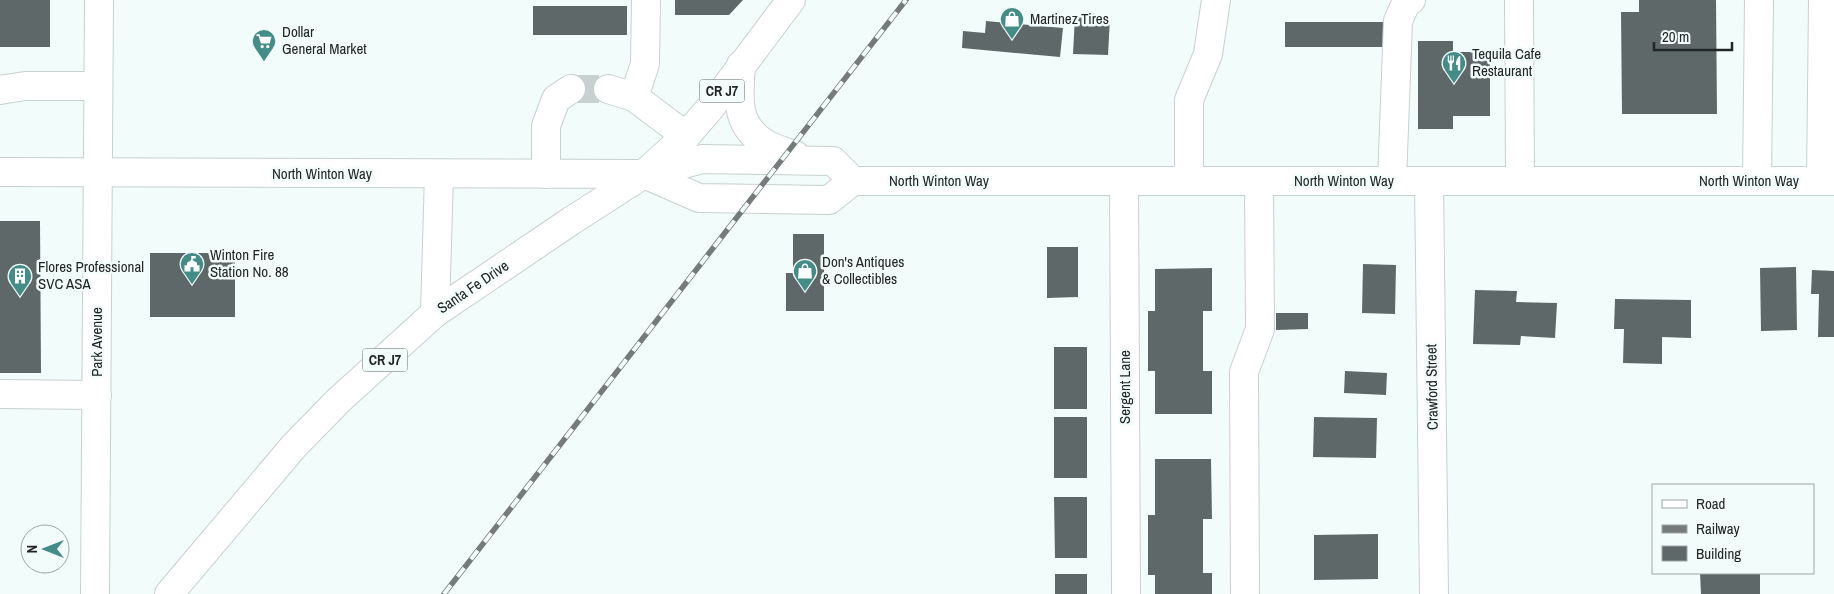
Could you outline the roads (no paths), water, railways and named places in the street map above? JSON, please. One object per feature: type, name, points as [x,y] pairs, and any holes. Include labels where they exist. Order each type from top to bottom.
[{"type":"main road","name":"Park Avenue","points":[[95,594],[98,0]]},
{"type":"main road","points":[[634,97],[645,64],[646,0]]},
{"type":"main road","name":"Santa Fe Drive","points":[[169,594],[294,446],[339,400],[435,313],[644,174],[686,136],[791,0]]},
{"type":"main road","points":[[1189,181],[1189,100],[1208,54],[1216,0]]},
{"type":"main road","points":[[1392,181],[1398,21],[1406,3],[1411,0]]},
{"type":"main road","points":[[1519,0],[1520,181]]},
{"type":"main road","points":[[1757,181],[1759,0]]},
{"type":"main road","points":[[1823,0],[1827,181]]},
{"type":"main road","points":[[741,65],[738,101],[745,126],[766,144],[806,160]]},
{"type":"main road","points":[[0,90],[26,86],[98,86]]},
{"type":"main road","points":[[546,174],[546,126],[556,99],[571,89]]},
{"type":"main road","points":[[608,89],[634,97],[686,136]]},
{"type":"main road","name":"North Winton Way","points":[[0,172],[97,174],[644,174],[702,159],[806,160],[833,161],[853,181]]},
{"type":"main road","points":[[435,313],[439,174]]},
{"type":"main road","name":"North Winton Way","points":[[644,174],[699,198],[829,200],[853,181],[1827,181]]},
{"type":"main road","name":"Sergent Lane","points":[[1124,181],[1126,594]]},
{"type":"main road","points":[[1245,594],[1244,372],[1260,329],[1259,181]]},
{"type":"main road","name":"Crawford Street","points":[[1429,181],[1434,594]]},
{"type":"main road","points":[[0,394],[97,395]]},
{"type":"tunnel","points":[[571,89],[608,89]]},
{"type":"railway","points":[[444,594],[906,0]]},
{"type":"place","name":"Martinez Tires","points":[[1012,40]]},
{"type":"place","name":"Dollar General Market","points":[[264,62]]},
{"type":"place","name":"Tequila Cafe Restaurant","points":[[1454,84]]},
{"type":"place","name":"Winton Fire Station No. 88","points":[[192,285]]},
{"type":"place","name":"Don's Antiques & Collectibles","points":[[805,292]]},
{"type":"place","name":"Flores Professional SVC ASA","points":[[20,297]]}]
